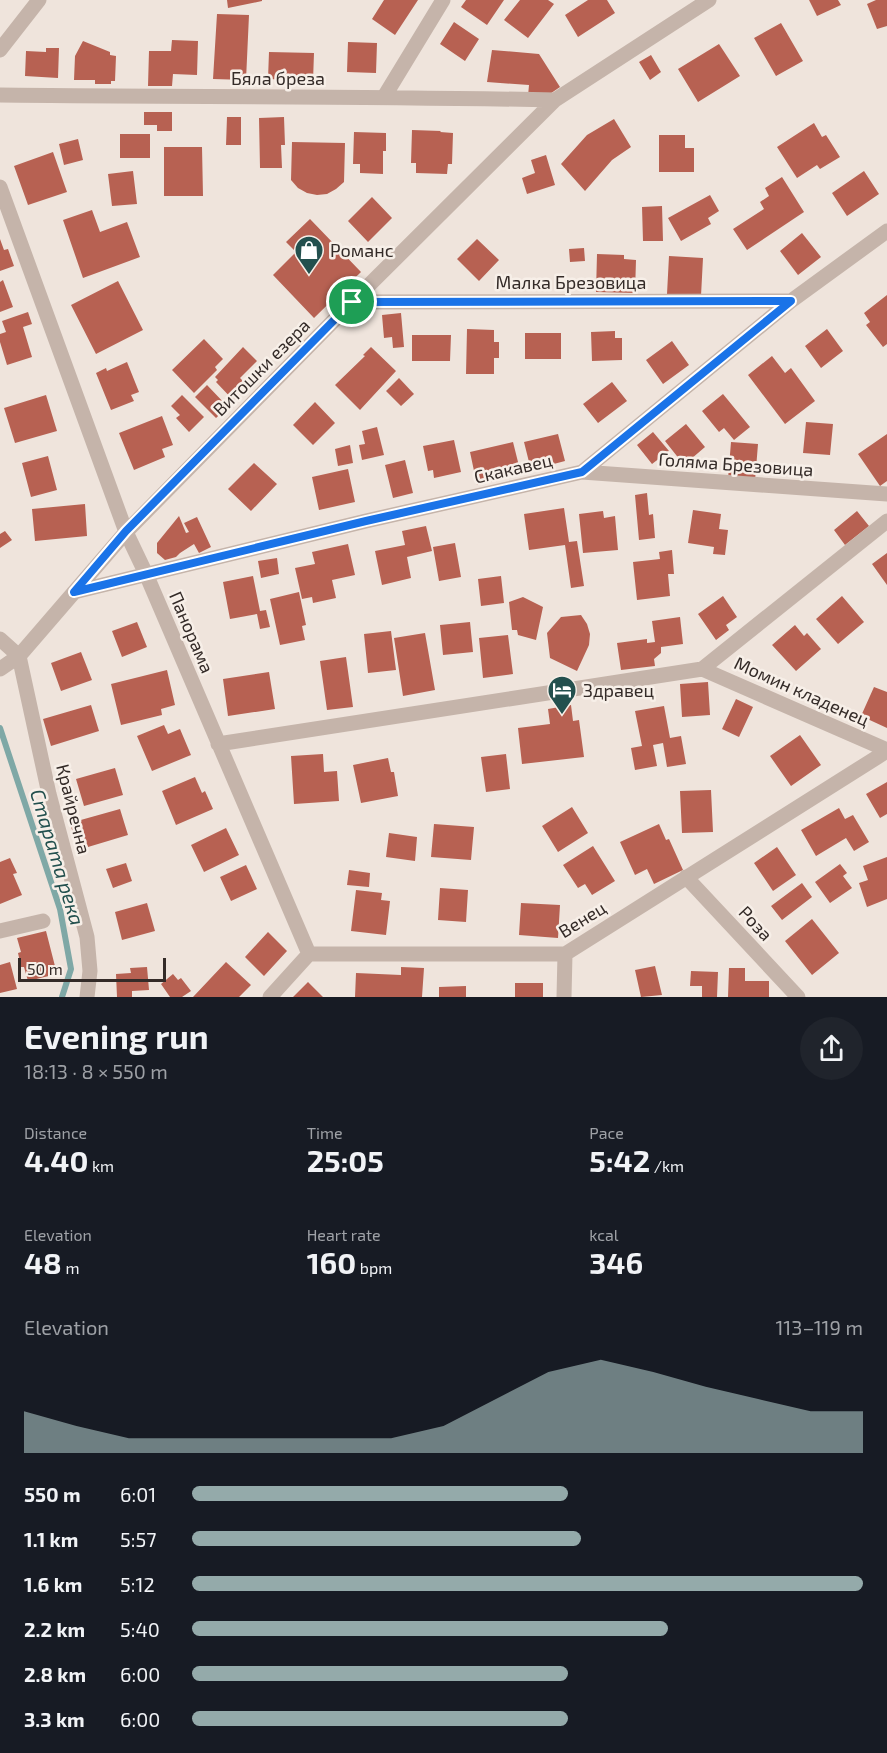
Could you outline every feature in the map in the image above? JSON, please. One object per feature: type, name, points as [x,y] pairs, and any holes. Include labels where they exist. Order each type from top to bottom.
[{"type":"street","points":[[0,51],[39,0]]},
{"type":"street","points":[[384,97],[443,0]]},
{"type":"street","name":"Витошки езера","points":[[0,669],[19,656],[126,531],[555,100],[709,0]]},
{"type":"street","name":"Бяла бреза","points":[[0,95],[555,100]]},
{"type":"street","name":"Панорама","points":[[0,187],[126,531],[309,954]]},
{"type":"street","name":"Скакавец","points":[[74,592],[366,521],[582,472],[791,301],[887,231]]},
{"type":"street","name":"Малка Брезовица","points":[[352,302],[791,301]]},
{"type":"street","name":"Голяма Брезовица","points":[[582,472],[887,494]]},
{"type":"street","points":[[218,744],[702,669],[887,520]]},
{"type":"street","points":[[0,639],[19,656]]},
{"type":"street","name":"Крайречна","points":[[19,656],[49,794],[87,937],[90,971],[87,997]]},
{"type":"street","name":"Момин кладенец","points":[[702,669],[887,750]]},
{"type":"street","name":"Венец","points":[[309,954],[565,954],[887,750]]},
{"type":"street","name":"Роза","points":[[686,877],[798,997]]},
{"type":"street","points":[[0,931],[43,921]]},
{"type":"street","points":[[270,997],[309,954]]},
{"type":"street","points":[[564,997],[565,954]]},
{"type":"building","points":[[227,0],[262,0],[262,1],[228,8]]},
{"type":"building","points":[[384,0],[418,0],[395,35],[372,19]]},
{"type":"building","points":[[466,0],[504,0],[487,25],[461,7]]},
{"type":"building","points":[[520,0],[548,0],[554,4],[528,38],[504,20]]},
{"type":"building","points":[[588,0],[607,0],[615,13],[578,37],[565,15]]},
{"type":"building","points":[[809,0],[838,0],[841,5],[817,16]]},
{"type":"building","points":[[876,0],[887,0],[887,26],[877,29],[867,4]]},
{"type":"building","points":[[217,14],[249,15],[246,80],[213,79]]},
{"type":"building","points":[[454,22],[479,39],[465,61],[440,44]]},
{"type":"building","points":[[781,23],[803,61],[776,76],[754,38]]},
{"type":"building","points":[[172,40],[198,41],[197,75],[173,74],[172,86],[148,86],[149,51],[171,51]]},
{"type":"building","points":[[83,41],[116,56],[115,81],[111,81],[111,84],[95,84],[95,80],[74,80],[75,56]]},
{"type":"building","points":[[348,42],[377,43],[376,73],[347,72]]},
{"type":"building","points":[[719,44],[740,76],[698,102],[678,69]]},
{"type":"building","points":[[46,48],[59,48],[58,78],[25,76],[26,51],[46,52]]},
{"type":"building","points":[[492,50],[539,54],[560,87],[544,98],[528,96],[529,85],[487,82]]},
{"type":"building","points":[[269,52],[314,53],[313,81],[268,79]]},
{"type":"building","points":[[651,55],[661,72],[650,80],[639,62]]},
{"type":"building","points":[[144,112],[172,112],[172,131],[157,131],[157,125],[144,125]]},
{"type":"building","points":[[227,117],[241,117],[241,145],[226,145]]},
{"type":"building","points":[[284,117],[285,145],[281,145],[282,168],[260,168],[259,118]]},
{"type":"building","points":[[614,119],[631,147],[612,160],[585,191],[561,164],[587,135]]},
{"type":"building","points":[[814,123],[822,137],[826,135],[840,157],[820,169],[817,165],[797,178],[777,147]]},
{"type":"building","points":[[412,130],[453,133],[452,164],[448,164],[447,174],[416,173],[416,163],[411,163]]},
{"type":"building","points":[[354,132],[386,133],[383,174],[360,173],[360,164],[353,164]]},
{"type":"building","points":[[120,134],[150,134],[150,158],[120,158]]},
{"type":"building","points":[[659,135],[685,135],[685,148],[694,148],[694,172],[659,172]]},
{"type":"building","points":[[78,139],[83,160],[64,165],[59,144]]},
{"type":"building","points":[[292,142],[345,143],[344,182],[327,194],[307,193],[298,188],[291,180]]},
{"type":"building","points":[[164,147],[202,147],[203,196],[164,196]]},
{"type":"building","points":[[53,152],[67,192],[28,205],[14,166]]},
{"type":"building","points":[[546,155],[555,185],[527,194],[522,178],[535,173],[531,160]]},
{"type":"building","points":[[133,171],[137,204],[112,206],[108,174]]},
{"type":"building","points":[[864,171],[879,194],[847,216],[832,193]]},
{"type":"building","points":[[782,177],[804,212],[747,250],[733,229],[764,209],[760,202],[769,196],[765,188]]},
{"type":"building","points":[[710,195],[719,211],[708,218],[711,224],[681,241],[668,218]]},
{"type":"building","points":[[372,197],[392,218],[368,242],[348,221]]},
{"type":"building","points":[[662,206],[663,241],[643,241],[642,207]]},
{"type":"building","points":[[92,210],[100,232],[127,222],[140,257],[83,278],[63,220]]},
{"type":"building","points":[[310,219],[361,272],[314,318],[273,275],[296,252],[286,242]]},
{"type":"building","points":[[802,233],[821,257],[798,275],[780,251]]},
{"type":"building","points":[[0,239],[4,250],[8,249],[14,266],[0,271]]},
{"type":"building","points":[[477,239],[499,260],[479,281],[457,259]]},
{"type":"building","points":[[584,248],[585,261],[570,262],[569,249]]},
{"type":"building","points":[[597,254],[624,255],[624,259],[636,260],[635,293],[596,292]]},
{"type":"building","points":[[669,256],[703,258],[701,296],[667,294]]},
{"type":"building","points":[[3,280],[13,307],[0,312],[0,282]]},
{"type":"building","points":[[118,281],[143,330],[96,354],[71,305]]},
{"type":"building","points":[[887,295],[887,344],[883,347],[866,325],[870,322],[864,313]]},
{"type":"building","points":[[28,312],[32,324],[23,327],[32,357],[7,365],[0,342],[0,334],[6,332],[2,321]]},
{"type":"building","points":[[401,313],[404,347],[393,348],[392,337],[384,338],[382,315]]},
{"type":"building","points":[[467,329],[494,330],[494,342],[499,342],[499,358],[494,358],[494,374],[466,374]]},
{"type":"building","points":[[827,329],[843,351],[821,368],[805,346]]},
{"type":"building","points":[[615,331],[615,338],[622,338],[622,360],[592,361],[591,332]]},
{"type":"building","points":[[525,333],[561,333],[561,359],[525,359]]},
{"type":"building","points":[[412,335],[451,335],[450,361],[412,361]]},
{"type":"building","points":[[204,339],[223,359],[215,367],[217,370],[194,393],[172,370]]},
{"type":"building","points":[[672,341],[689,365],[663,384],[646,360]]},
{"type":"building","points":[[243,347],[257,361],[240,378],[249,387],[234,401],[216,382],[218,380],[215,377]]},
{"type":"building","points":[[371,347],[396,371],[360,410],[335,385],[365,356],[363,355]]},
{"type":"building","points":[[772,356],[785,373],[791,368],[815,401],[785,424],[748,375]]},
{"type":"building","points":[[127,362],[139,392],[131,395],[134,401],[111,410],[96,373]]},
{"type":"building","points":[[399,378],[414,394],[401,406],[386,391]]},
{"type":"building","points":[[612,382],[627,401],[598,423],[583,404]]},
{"type":"building","points":[[207,385],[228,407],[216,418],[195,397]]},
{"type":"building","points":[[723,394],[750,427],[734,440],[724,428],[719,432],[702,411]]},
{"type":"building","points":[[46,395],[57,431],[15,443],[4,408]]},
{"type":"building","points":[[182,395],[204,417],[189,432],[176,418],[180,415],[171,406]]},
{"type":"building","points":[[315,402],[335,423],[313,445],[293,425]]},
{"type":"building","points":[[162,416],[173,445],[162,449],[165,457],[134,470],[119,433]]},
{"type":"building","points":[[806,422],[833,424],[830,455],[803,453]]},
{"type":"building","points":[[686,424],[705,447],[684,465],[665,441]]},
{"type":"building","points":[[377,427],[384,455],[362,460],[359,445],[365,444],[362,431]]},
{"type":"building","points":[[653,432],[669,451],[652,464],[637,445]]},
{"type":"building","points":[[558,434],[565,461],[531,470],[524,442]]},
{"type":"building","points":[[887,434],[887,481],[880,486],[858,454]]},
{"type":"building","points":[[454,440],[461,472],[434,478],[433,470],[428,471],[423,446]]},
{"type":"building","points":[[513,442],[521,474],[477,485],[470,452]]},
{"type":"building","points":[[731,442],[758,444],[755,481],[728,479]]},
{"type":"building","points":[[350,445],[353,463],[338,466],[335,449]]},
{"type":"building","points":[[48,456],[57,490],[31,497],[22,463]]},
{"type":"building","points":[[405,460],[413,493],[393,498],[385,465]]},
{"type":"building","points":[[254,463],[277,484],[251,511],[228,489]]},
{"type":"building","points":[[348,469],[355,502],[319,510],[312,477]]},
{"type":"building","points":[[647,493],[649,515],[653,514],[655,538],[639,540],[635,495]]},
{"type":"building","points":[[85,504],[87,536],[35,541],[32,509]]},
{"type":"building","points":[[564,508],[569,542],[577,541],[584,586],[571,588],[565,545],[529,550],[524,514]]},
{"type":"building","points":[[693,510],[721,514],[719,529],[728,530],[725,555],[713,554],[714,547],[688,543]]},
{"type":"building","points":[[603,511],[604,518],[615,516],[618,550],[583,553],[579,514]]},
{"type":"building","points":[[857,511],[869,526],[845,545],[834,530]]},
{"type":"building","points":[[179,516],[186,533],[189,532],[184,523],[197,517],[211,547],[199,553],[194,544],[176,557],[165,560],[157,553],[157,543]]},
{"type":"building","points":[[426,526],[432,551],[407,557],[411,578],[382,585],[375,551],[405,545],[402,531]]},
{"type":"building","points":[[5,531],[12,540],[0,548],[0,534]]},
{"type":"building","points":[[455,543],[461,577],[439,581],[433,547]]},
{"type":"building","points":[[348,544],[355,575],[332,580],[336,598],[313,603],[312,597],[302,599],[295,568],[315,564],[312,552]]},
{"type":"building","points":[[672,550],[674,574],[668,574],[670,596],[637,600],[633,562],[660,559],[659,552]]},
{"type":"building","points":[[887,553],[887,585],[872,564]]},
{"type":"building","points":[[277,558],[279,574],[261,578],[258,561]]},
{"type":"building","points":[[253,576],[260,611],[266,610],[270,627],[260,629],[257,614],[230,619],[223,582]]},
{"type":"building","points":[[501,576],[504,603],[481,606],[478,579]]},
{"type":"building","points":[[299,592],[306,625],[302,626],[305,640],[280,645],[270,599]]},
{"type":"building","points":[[723,596],[737,617],[726,625],[729,630],[716,640],[698,614]]},
{"type":"building","points":[[842,596],[864,622],[838,644],[816,619]]},
{"type":"building","points":[[523,597],[543,607],[536,640],[518,635],[517,630],[512,630],[509,602]]},
{"type":"building","points":[[581,615],[590,634],[589,645],[577,671],[550,658],[547,633],[561,617]]},
{"type":"building","points":[[680,617],[683,644],[661,647],[661,653],[654,659],[655,666],[621,670],[617,643],[647,639],[647,643],[655,642],[652,621]]},
{"type":"building","points":[[137,622],[147,647],[122,657],[112,631]]},
{"type":"building","points":[[470,622],[473,652],[443,655],[440,625]]},
{"type":"building","points":[[795,625],[804,636],[807,633],[821,649],[796,671],[772,645]]},
{"type":"building","points":[[391,631],[396,670],[368,673],[364,634]]},
{"type":"building","points":[[425,633],[435,690],[403,696],[394,638]]},
{"type":"building","points":[[508,635],[513,674],[483,678],[479,638]]},
{"type":"building","points":[[81,652],[92,680],[61,691],[51,663]]},
{"type":"building","points":[[346,657],[353,707],[327,710],[320,661]]},
{"type":"building","points":[[167,670],[175,705],[161,709],[162,715],[121,725],[111,684]]},
{"type":"building","points":[[269,672],[275,709],[228,716],[223,679]]},
{"type":"building","points":[[708,682],[710,715],[682,717],[680,684]]},
{"type":"building","points":[[874,687],[887,692],[887,728],[861,716]]},
{"type":"building","points":[[736,699],[753,707],[739,737],[722,729]]},
{"type":"building","points":[[91,705],[99,731],[51,746],[43,719]]},
{"type":"building","points":[[571,705],[573,721],[579,720],[584,757],[522,764],[518,728],[550,724],[548,709]]},
{"type":"building","points":[[664,706],[670,738],[681,736],[686,764],[667,767],[663,743],[653,745],[657,766],[635,770],[631,748],[642,746],[635,711]]},
{"type":"building","points":[[164,725],[168,734],[180,729],[191,755],[152,771],[137,736]]},
{"type":"building","points":[[800,735],[821,765],[791,786],[770,756]]},
{"type":"building","points":[[323,754],[324,772],[337,771],[339,801],[294,804],[291,756]]},
{"type":"building","points":[[506,754],[510,789],[486,792],[481,757]]},
{"type":"building","points":[[388,758],[391,772],[394,772],[398,796],[361,803],[353,765]]},
{"type":"building","points":[[115,768],[123,795],[84,806],[76,779]]},
{"type":"building","points":[[195,777],[202,793],[205,791],[213,809],[176,825],[162,791]]},
{"type":"building","points":[[887,782],[887,814],[880,818],[866,794]]},
{"type":"building","points":[[711,790],[713,832],[682,833],[680,791]]},
{"type":"building","points":[[572,807],[588,833],[558,852],[542,826]]},
{"type":"building","points":[[839,808],[845,819],[853,815],[869,842],[854,851],[846,838],[816,856],[801,830]]},
{"type":"building","points":[[120,809],[128,835],[78,850],[70,823]]},
{"type":"building","points":[[434,824],[474,827],[471,860],[431,857]]},
{"type":"building","points":[[659,824],[666,840],[669,839],[683,870],[654,884],[647,869],[635,875],[620,842]]},
{"type":"building","points":[[226,828],[239,855],[204,872],[191,845]]},
{"type":"building","points":[[389,833],[417,837],[415,861],[386,857]]},
{"type":"building","points":[[593,846],[615,881],[592,895],[585,884],[578,888],[563,865]]},
{"type":"building","points":[[777,847],[796,875],[773,891],[754,863]]},
{"type":"building","points":[[887,857],[887,899],[867,907],[859,883],[868,880],[863,866]]},
{"type":"building","points":[[10,858],[17,873],[13,874],[22,895],[0,904],[0,862]]},
{"type":"building","points":[[126,863],[132,881],[113,888],[106,869]]},
{"type":"building","points":[[840,864],[847,873],[843,876],[852,888],[830,903],[815,882]]},
{"type":"building","points":[[246,865],[257,889],[231,901],[220,877]]},
{"type":"building","points":[[349,870],[370,873],[369,887],[347,885]]},
{"type":"building","points":[[802,883],[812,897],[782,920],[771,906]]},
{"type":"building","points":[[440,888],[468,890],[466,922],[438,920]]},
{"type":"building","points":[[356,890],[382,893],[381,900],[390,901],[386,935],[351,931]]},
{"type":"building","points":[[147,903],[155,931],[122,940],[115,912]]},
{"type":"building","points":[[521,903],[560,905],[558,938],[519,935]]},
{"type":"building","points":[[812,919],[839,953],[812,975],[785,941]]},
{"type":"building","points":[[46,931],[57,974],[28,981],[24,967],[21,967],[18,953],[21,952],[17,938]]},
{"type":"building","points":[[268,932],[287,951],[264,976],[245,957]]},
{"type":"building","points":[[10,962],[17,989],[0,993],[0,965]]},
{"type":"building","points":[[226,962],[251,985],[239,997],[193,997]]},
{"type":"building","points":[[655,966],[662,995],[641,997],[635,970]]},
{"type":"building","points":[[147,967],[149,990],[132,991],[132,997],[117,997],[116,974],[131,973],[130,968]]},
{"type":"building","points":[[401,967],[424,968],[422,997],[355,997],[356,973],[401,975]]},
{"type":"building","points":[[729,968],[745,968],[745,981],[769,981],[769,997],[728,997]]},
{"type":"building","points":[[691,971],[718,972],[717,997],[702,997],[702,986],[690,986]]},
{"type":"building","points":[[173,974],[178,980],[181,978],[191,991],[182,997],[170,997],[161,984]]},
{"type":"building","points":[[308,982],[323,997],[293,997]]},
{"type":"building","points":[[515,983],[543,983],[543,997],[515,997]]},
{"type":"building","points":[[466,986],[466,997],[439,997],[439,987]]},
{"type":"waterway","name":"Старата река","points":[[0,728],[60,909],[71,969],[62,997]]},
{"type":"place","name":"Романс","points":[[309,276]]},
{"type":"place","name":"Здравец","points":[[562,716]]},
{"type":"route","points":[[791,301],[582,472],[366,521],[74,592],[126,531],[352,302],[791,301]]}]
